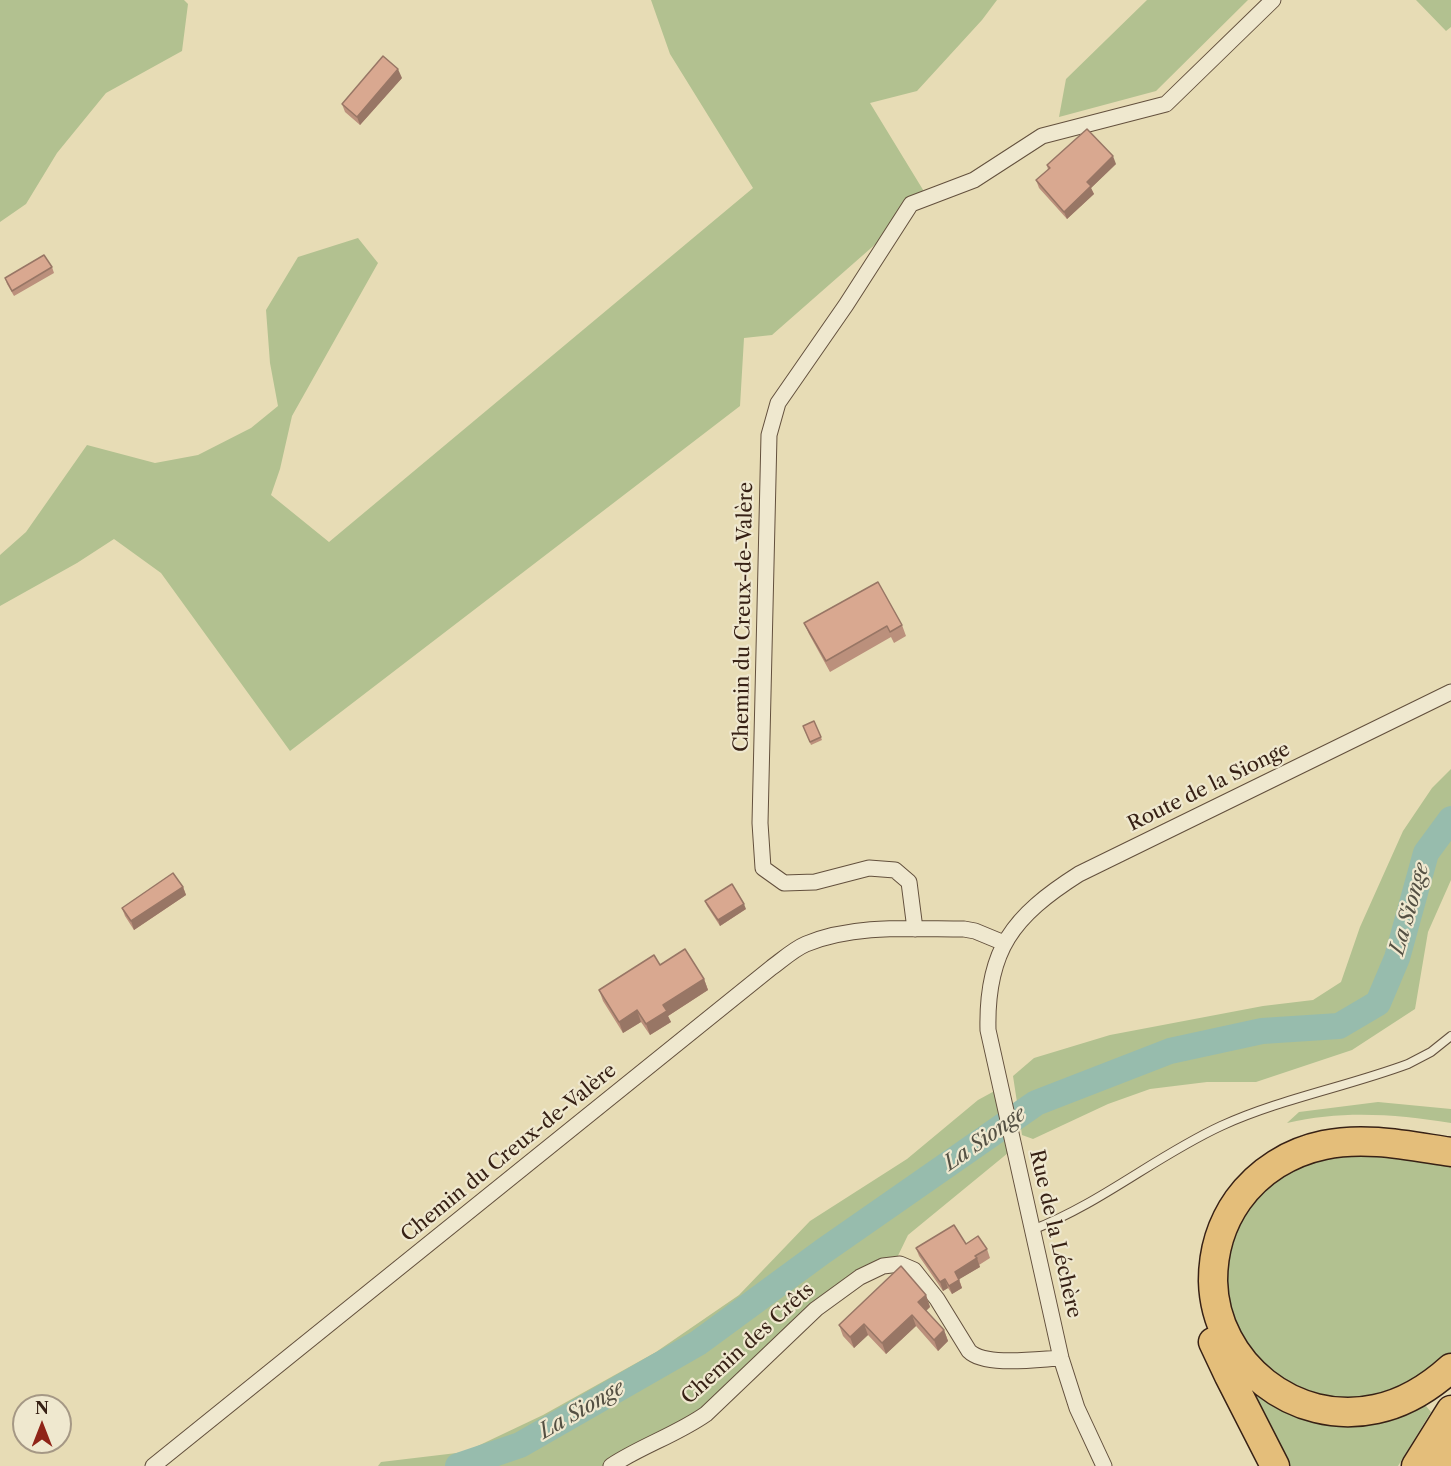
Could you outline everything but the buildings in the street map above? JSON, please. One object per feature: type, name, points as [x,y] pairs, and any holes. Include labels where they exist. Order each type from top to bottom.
[{"type":"highway","points":[[1275,1466],[1222,1362],[1205,1316],[1201,1290],[1202,1259],[1206,1239],[1217,1209],[1235,1183],[1249,1168],[1277,1148],[1304,1137],[1356,1129],[1396,1131],[1451,1139]]},
{"type":"highway","points":[[1451,1152],[1388,1143],[1342,1142],[1314,1148],[1282,1160],[1256,1180],[1234,1206],[1220,1235],[1213,1275],[1220,1321],[1234,1350],[1262,1382],[1293,1401],[1336,1412],[1377,1409],[1419,1392],[1451,1368]]},
{"type":"highway","points":[[1416,1466],[1451,1410]]},
{"type":"highway","points":[[1441,1466],[1451,1450]]},
{"type":"street","name":"Chemin du Creux-de-Valère","points":[[915,929],[909,882],[895,870],[869,868],[814,882],[784,883],[763,868],[760,823],[769,435],[778,403],[846,305],[911,204],[974,180],[1042,136],[1166,104],[1273,0]]},
{"type":"street","name":"Route de la Sionge","points":[[1004,943],[1019,921],[1036,904],[1079,874],[1451,693]]},
{"type":"street","name":"Chemin du Creux-de-Valère","points":[[153,1466],[752,983],[804,945],[834,935],[874,930],[915,929],[964,929],[1004,943]]},
{"type":"street","name":"Rue de la Léchère","points":[[1004,943],[995,964],[988,1009],[988,1030],[1062,1358],[1077,1408],[1104,1466]]},
{"type":"street","name":"Chemin des Crêts","points":[[610,1466],[690,1425],[706,1414],[816,1309],[860,1277],[889,1264],[900,1264],[914,1270],[937,1299],[969,1351],[976,1358],[999,1360],[1062,1358]]},
{"type":"lane","points":[[1032,1230],[1066,1216],[1218,1128],[1250,1114],[1408,1064],[1431,1052],[1451,1036]]},
{"type":"green space","points":[[0,0],[184,0],[188,4],[182,51],[106,93],[57,153],[26,204],[0,222]]},
{"type":"green space","points":[[651,0],[997,0],[982,20],[917,91],[870,103],[928,198],[772,335],[744,338],[740,406],[290,751],[161,573],[114,539],[77,563],[0,606],[0,555],[26,532],[87,445],[155,463],[198,455],[251,428],[278,406],[270,363],[266,310],[298,257],[358,238],[378,263],[292,416],[280,469],[271,495],[329,542],[753,188],[670,54]]},
{"type":"green space","points":[[1147,0],[1248,0],[1156,91],[1059,117],[1066,79]]},
{"type":"green space","points":[[1416,0],[1451,0],[1451,27],[1446,31]]},
{"type":"green space","points":[[1451,769],[1451,880],[1428,932],[1415,1009],[1352,1050],[1256,1082],[1207,1082],[1150,1089],[1108,1104],[1033,1139],[1022,1135],[1013,1076],[1034,1058],[1110,1035],[1263,1006],[1313,1000],[1341,982],[1360,927],[1403,831],[1432,788]]},
{"type":"green space","points":[[1000,1088],[1014,1148],[908,1235],[894,1264],[860,1277],[720,1402],[608,1466],[378,1466],[381,1462],[465,1452],[543,1415],[656,1352],[739,1295],[810,1221],[907,1159],[978,1100]]},
{"type":"green space","points":[[1378,1102],[1451,1109],[1451,1123],[1410,1117],[1349,1115],[1287,1123],[1299,1112]]},
{"type":"green space","points":[[1351,1151],[1451,1162],[1451,1354],[1433,1370],[1371,1401],[1315,1399],[1261,1369],[1229,1320],[1223,1263],[1242,1209],[1282,1171]]},
{"type":"green space","points":[[1227,1348],[1273,1397],[1421,1400],[1431,1412],[1398,1466],[1281,1466]]},
{"type":"waterway","name":"La Sionge","points":[[458,1466],[520,1445],[698,1343],[822,1252],[1036,1103],[1170,1051],[1262,1031],[1339,1026],[1378,1003],[1397,958],[1426,853],[1451,819]]}]
